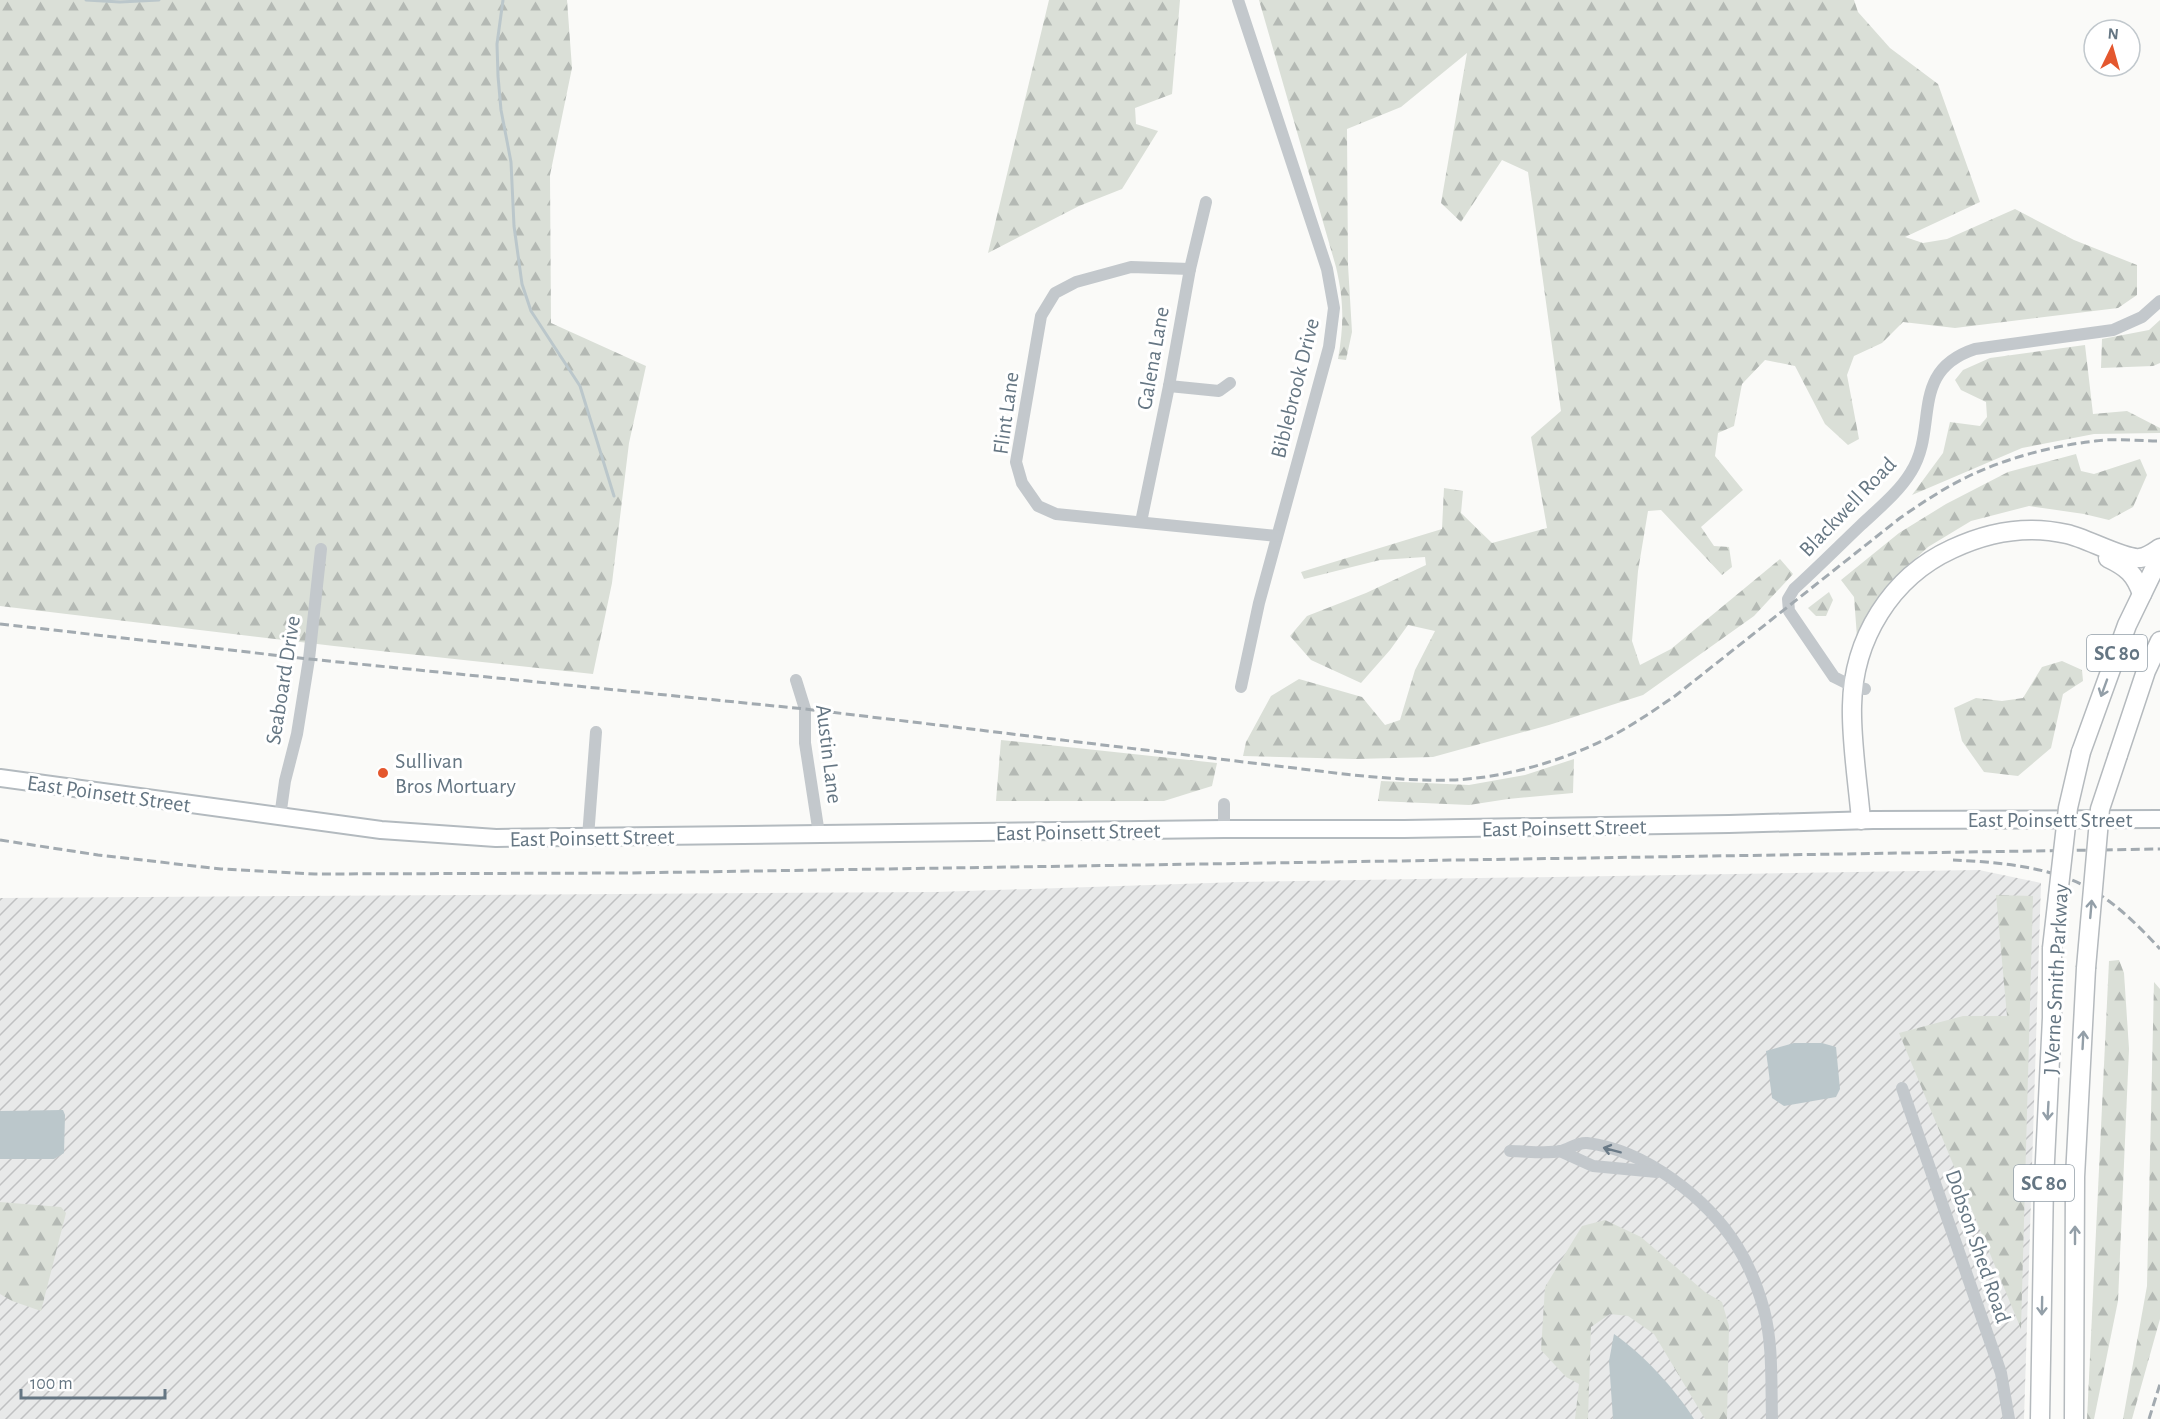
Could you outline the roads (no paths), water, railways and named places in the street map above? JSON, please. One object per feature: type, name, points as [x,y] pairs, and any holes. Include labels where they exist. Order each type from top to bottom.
[{"type":"main road","points":[[1859,688],[1856,670],[1866,637],[1890,597],[1915,571],[1964,543],[2002,532],[2036,530],[2088,539],[2133,558],[2145,557],[2160,548]]},
{"type":"main road","points":[[1867,820],[1852,705],[1875,643],[1894,608],[1928,574],[1958,554],[1975,548],[2009,540],[2040,538],[2081,546],[2115,561],[2136,578],[2142,594]]},
{"type":"main road","name":"J Verne Smith Parkway","points":[[2040,1419],[2044,1181],[2052,1018],[2052,948],[2068,808],[2081,752],[2127,625],[2160,557]]},
{"type":"main road","name":"J Verne Smith Parkway","points":[[2074,1419],[2075,1177],[2086,968],[2100,809],[2146,671],[2160,641]]},
{"type":"main road","name":"East Poinsett Street","points":[[0,778],[381,830],[496,838],[1224,829],[1440,829],[1867,820],[2160,819]]},
{"type":"street","name":"Biblebrook Drive","points":[[1238,0],[1328,269],[1334,308],[1329,347],[1252,631],[1241,687]]},
{"type":"street","name":"Galena Lane","points":[[1141,522],[1190,269],[1206,202]]},
{"type":"street","name":"Flint Lane","points":[[1190,269],[1131,267],[1076,282],[1055,293],[1041,316],[1016,462],[1022,483],[1038,506],[1056,514],[1277,536]]},
{"type":"street","name":"Blackwell Road","points":[[1859,688],[1834,676],[1825,665],[1789,611],[1788,599],[1794,589],[1881,507],[1911,474],[1919,456],[1930,391],[1941,372],[1956,357],[1975,349],[2113,330],[2142,317],[2160,302]]},
{"type":"street","points":[[1169,386],[1219,392],[1230,383]]},
{"type":"street","name":"Seaboard Drive","points":[[280,817],[285,781],[297,734],[308,670],[321,549]]},
{"type":"street","name":"Austin Lane","points":[[796,680],[805,709],[805,743],[819,834]]},
{"type":"street","points":[[588,837],[596,732]]},
{"type":"street","points":[[1224,804],[1224,829]]},
{"type":"street","name":"Dobson Shed Road","points":[[1902,1088],[2001,1373],[2009,1419]]},
{"type":"street","points":[[1510,1151],[1560,1151],[1585,1143],[1634,1156],[1689,1192],[1715,1217],[1738,1247],[1755,1282],[1764,1310],[1769,1339],[1772,1419]]},
{"type":"street","points":[[1560,1151],[1593,1166],[1661,1173]]},
{"type":"waterway","points":[[86,0],[120,2],[159,0]]},
{"type":"waterway","points":[[503,0],[497,44],[498,76],[501,110],[511,162],[514,226],[522,284],[531,311],[580,386],[614,496]]},
{"type":"railway","points":[[0,624],[309,659],[805,709],[1352,775],[1427,780],[1472,779],[1550,762],[1606,739],[1633,724],[1675,696],[1900,518],[1967,477],[2013,459],[2062,446],[2103,440],[2160,441]]},
{"type":"railway","points":[[0,840],[98,855],[221,869],[315,874],[628,873],[2160,849]]},
{"type":"railway","points":[[1953,860],[2036,869],[2083,885],[2115,906],[2160,949]]},
{"type":"railway","points":[[2149,1419],[2160,1384]]},
{"type":"place","name":"Sullivan Bros Mortuary","points":[[383,773]]}]
